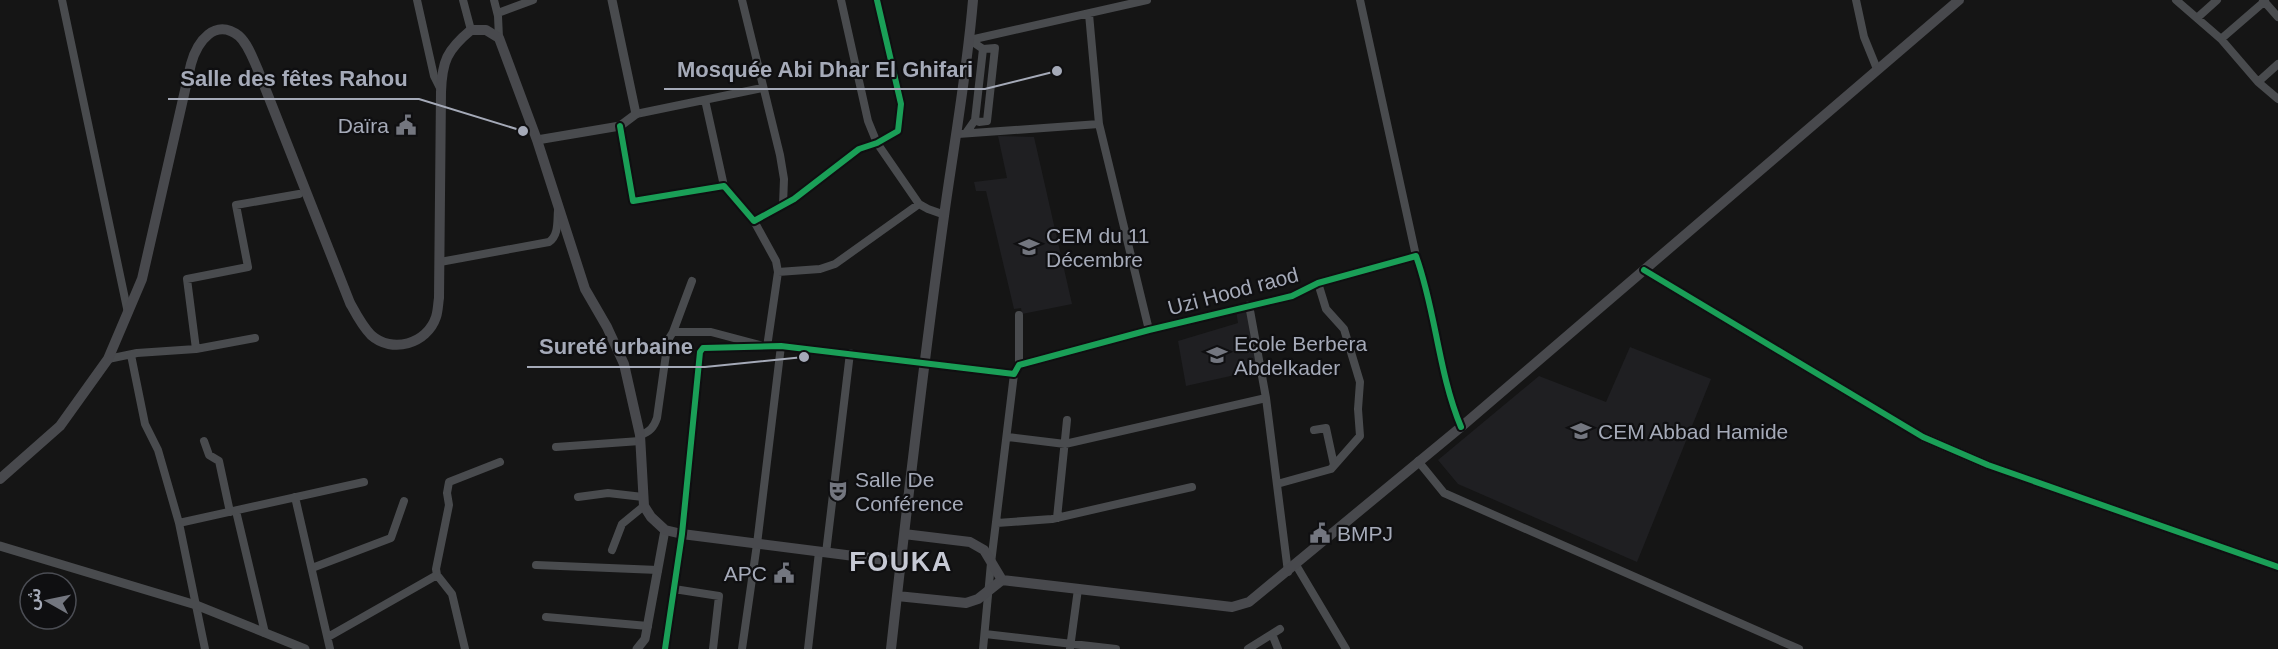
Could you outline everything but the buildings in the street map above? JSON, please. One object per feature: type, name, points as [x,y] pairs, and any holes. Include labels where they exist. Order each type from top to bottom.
[{"type":"main road","points":[[891,649],[945,215],[962,133],[973,0]]},
{"type":"main road","points":[[897,596],[966,603],[978,599],[1002,580],[1232,607],[1249,602],[1292,569],[1461,427],[1959,0]]},
{"type":"main road","points":[[0,479],[60,426],[108,359],[142,279],[193,56],[204,37],[212,32],[223,30],[239,36],[251,55],[345,293],[370,334],[381,343],[404,345],[426,333],[436,318],[439,298],[441,90],[446,56],[456,41],[471,30],[486,30],[499,38],[537,140],[585,289],[607,327],[624,364],[640,438],[643,501],[651,517],[665,530],[682,534],[901,562]]},
{"type":"main road","points":[[904,534],[970,542],[984,550],[1002,580]]},
{"type":"street","points":[[62,0],[128,314]]},
{"type":"street","points":[[417,0],[434,76],[441,90]]},
{"type":"street","points":[[463,0],[471,30]]},
{"type":"street","points":[[494,0],[498,13],[499,38]]},
{"type":"street","points":[[498,13],[515,3],[532,0]]},
{"type":"street","points":[[612,0],[636,114]]},
{"type":"street","points":[[742,0],[784,179],[783,206]]},
{"type":"street","points":[[841,0],[868,120],[877,143],[919,204],[928,210],[945,215]]},
{"type":"street","points":[[754,221],[794,199],[859,149],[877,143],[898,131],[901,104],[877,0]]},
{"type":"street","points":[[970,40],[1147,0]]},
{"type":"street","points":[[1360,0],[1416,256],[1423,273],[1440,359],[1451,403],[1461,427]]},
{"type":"street","points":[[1856,0],[1864,37],[1877,69]]},
{"type":"street","points":[[2176,0],[2222,39],[2258,82],[2278,99]]},
{"type":"street","points":[[2197,18],[2217,0]]},
{"type":"street","points":[[2222,39],[2264,1],[2278,17]]},
{"type":"street","points":[[1089,14],[1100,124],[1149,330]]},
{"type":"street","points":[[970,40],[983,49],[995,48],[987,121],[975,120]]},
{"type":"street","points":[[962,133],[975,120],[983,49]]},
{"type":"street","points":[[2258,82],[2278,64]]},
{"type":"street","points":[[537,140],[620,126],[636,114],[762,88]]},
{"type":"street","points":[[705,100],[724,186],[754,221],[776,261],[778,272],[766,347]]},
{"type":"street","points":[[962,133],[1100,124]]},
{"type":"street","points":[[620,126],[633,201],[724,186]]},
{"type":"street","points":[[196,349],[187,279],[248,267],[236,205],[299,194]]},
{"type":"street","points":[[778,272],[820,269],[835,264],[919,204]]},
{"type":"street","points":[[440,262],[549,242],[555,238],[556,234],[558,205]]},
{"type":"street","name":"Uzi Hood raod","points":[[1019,365],[1149,330],[1292,296],[1318,283],[1416,256]]},
{"type":"street","points":[[1644,270],[1923,437],[1988,465],[2278,567]]},
{"type":"street","points":[[556,447],[640,438],[654,426],[668,340],[674,332],[692,281]]},
{"type":"street","points":[[1278,484],[1331,469],[1360,436],[1358,409],[1360,382],[1344,329],[1326,309],[1318,283]]},
{"type":"street","points":[[1250,305],[1292,569],[1346,649]]},
{"type":"street","points":[[983,649],[1014,374],[1019,365],[1019,315]]},
{"type":"street","points":[[674,332],[711,332],[766,347]]},
{"type":"street","points":[[108,359],[196,349],[255,338]]},
{"type":"street","points":[[665,649],[682,534],[700,352],[703,348],[781,346],[1014,374]]},
{"type":"street","points":[[742,649],[758,544],[781,346]]},
{"type":"street","points":[[808,649],[850,353]]},
{"type":"street","points":[[131,355],[145,424],[158,450],[179,524],[205,649]]},
{"type":"street","points":[[1008,437],[1065,444],[1266,398]]},
{"type":"street","points":[[1057,518],[1067,420]]},
{"type":"street","points":[[1314,430],[1326,428],[1334,465]]},
{"type":"street","points":[[204,441],[209,455],[219,461],[265,633]]},
{"type":"street","points":[[1418,461],[1444,493],[1799,649]]},
{"type":"street","points":[[465,649],[452,594],[437,575],[437,558],[449,505],[447,493],[449,482],[500,462]]},
{"type":"street","points":[[179,524],[364,482]]},
{"type":"street","points":[[997,523],[1057,518],[1192,487]]},
{"type":"street","points":[[578,497],[608,493],[643,501],[622,524],[612,550]]},
{"type":"street","points":[[295,497],[330,649]]},
{"type":"street","points":[[312,568],[391,538],[404,501]]},
{"type":"street","points":[[637,649],[645,639],[665,530]]},
{"type":"street","points":[[0,546],[196,605],[305,649]]},
{"type":"street","points":[[536,565],[658,570]]},
{"type":"street","points":[[328,637],[437,575]]},
{"type":"street","points":[[674,589],[719,596],[712,649]]},
{"type":"street","points":[[1070,646],[1078,589]]},
{"type":"street","points":[[546,617],[648,626]]},
{"type":"street","points":[[1248,649],[1276,632],[1278,649]]},
{"type":"street","points":[[985,634],[1070,646],[1116,649]]},
{"type":"shaded area","name":"CEM du 11 Décembre","points":[[998,136],[1034,137],[1072,304],[1022,314],[1021,308],[1014,309],[986,191],[976,191],[974,182],[1007,178]]},
{"type":"shaded area","name":"Ecole Berbera Abdelkader","points":[[1247,308],[1257,370],[1186,386],[1178,341],[1238,323],[1236,311]]},
{"type":"shaded area","name":"CEM Abbad Hamide","points":[[1630,347],[1711,379],[1637,562],[1458,484],[1438,460],[1539,376],[1606,402]]},
{"type":"cycle path","points":[[620,126],[633,201],[724,186],[754,221],[794,199],[859,149],[877,143],[898,131],[901,104],[877,0]]},
{"type":"cycle path","points":[[665,649],[682,534],[700,352],[703,348],[781,346],[1014,374],[1019,365],[1149,330],[1292,296],[1318,283],[1416,256],[1423,277],[1447,385],[1461,427]]},
{"type":"cycle path","points":[[1644,270],[1923,437],[1988,465],[2278,567]]},
{"type":"place","name":"Mosquée Abi Dhar El Ghifari","points":[[1057,71]]},
{"type":"place","name":"Daïra","points":[[406,125]]},
{"type":"place","name":"Salle des fêtes Rahou","points":[[523,131]]},
{"type":"place","name":"CEM du 11 Décembre","points":[[1029,247]]},
{"type":"place","name":"Ecole Berbera Abdelkader","points":[[1217,355]]},
{"type":"place","name":"Sureté urbaine","points":[[804,357]]},
{"type":"place","name":"CEM Abbad Hamide","points":[[1581,431]]},
{"type":"place","name":"Salle De Conférence","points":[[838,491]]},
{"type":"place","name":"BMPJ","points":[[1320,533]]},
{"type":"place","name":"APC","points":[[784,573]]},
{"type":"district","name":"FOUKA","points":[[901,562]]}]
